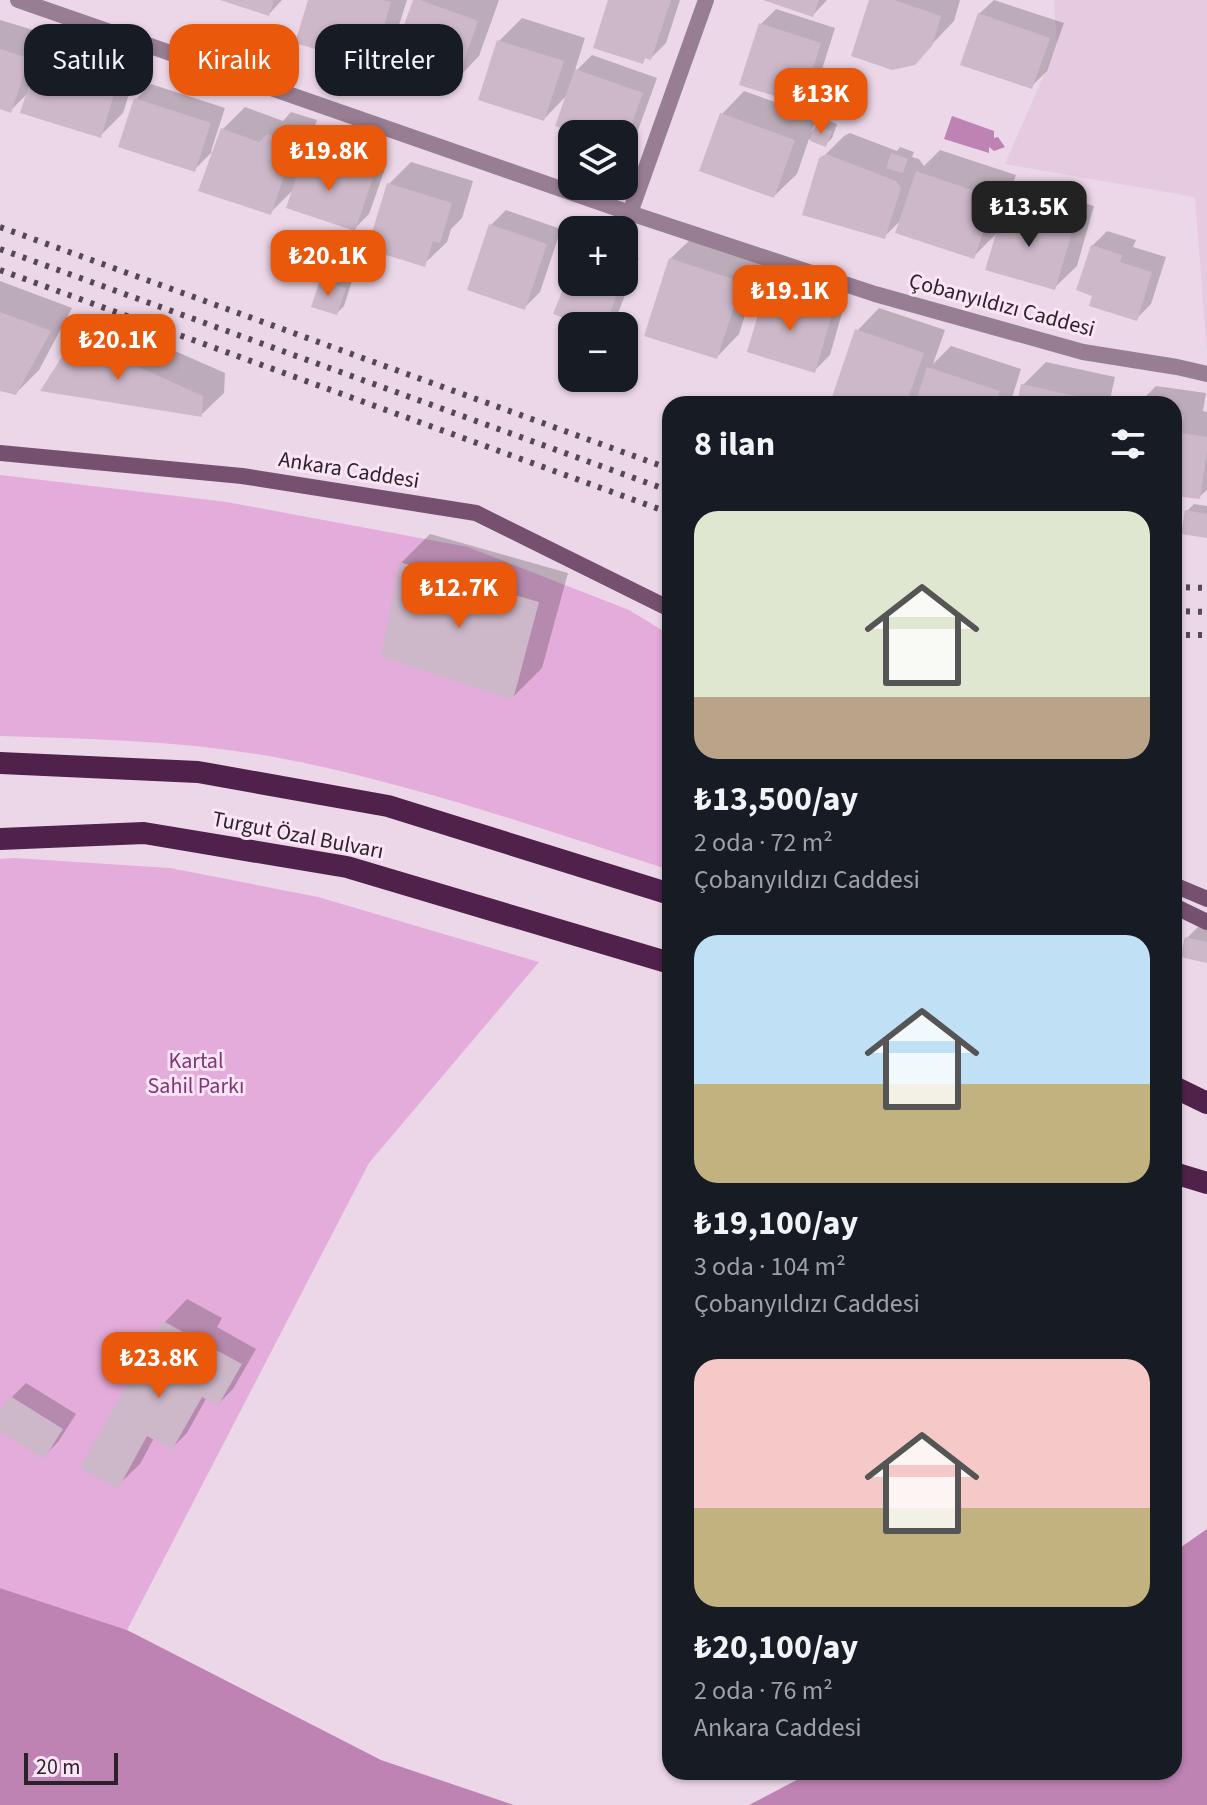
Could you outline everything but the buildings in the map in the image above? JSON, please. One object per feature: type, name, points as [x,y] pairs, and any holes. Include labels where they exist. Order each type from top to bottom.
[{"type":"highway","name":"Turgut Özal Bulvarı","points":[[0,763],[198,772],[388,806],[662,892]]},
{"type":"highway","name":"Turgut Özal Bulvarı","points":[[0,839],[144,833],[347,867],[662,961]]},
{"type":"highway","points":[[1182,1091],[1207,1103]]},
{"type":"highway","points":[[1182,1175],[1207,1183]]},
{"type":"main road","name":"Ankara Caddesi","points":[[0,453],[242,476],[476,513],[662,605]]},
{"type":"main road","points":[[1182,888],[1207,899]]},
{"type":"main road","points":[[1182,910],[1207,922]]},
{"type":"street","name":"Çobanyıldızı Caddesi","points":[[18,0],[630,213],[875,294],[1083,352],[1207,374]]},
{"type":"street","points":[[630,213],[706,0]]},
{"type":"shaded area","points":[[1054,0],[1207,0],[1207,352],[1195,197],[1005,164],[1057,45]]},
{"type":"shaded area","points":[[952,116],[994,131],[994,138],[998,137],[1005,147],[994,151],[989,147],[989,153],[944,139]]},
{"type":"shaded area","points":[[1207,1529],[1207,1805],[749,1805],[797,1780],[1182,1780],[1182,1546]]},
{"type":"shaded area","points":[[0,1588],[127,1630],[381,1760],[514,1805],[0,1805]]},
{"type":"green space","points":[[0,475],[227,502],[468,547],[629,610],[662,630],[662,867],[434,796],[290,760],[182,745],[0,736]]},
{"type":"green space","name":"Kartal Sahil Parkı","points":[[0,859],[170,868],[318,897],[539,962],[369,1163],[127,1630],[0,1588]]},
{"type":"railway","points":[[0,227],[662,466]]},
{"type":"railway","points":[[0,249],[662,488]]},
{"type":"railway","points":[[0,270],[662,510]]},
{"type":"railway","points":[[1182,587],[1207,588]]},
{"type":"railway","points":[[1182,611],[1207,612]]},
{"type":"railway","points":[[1182,635],[1207,635]]}]
